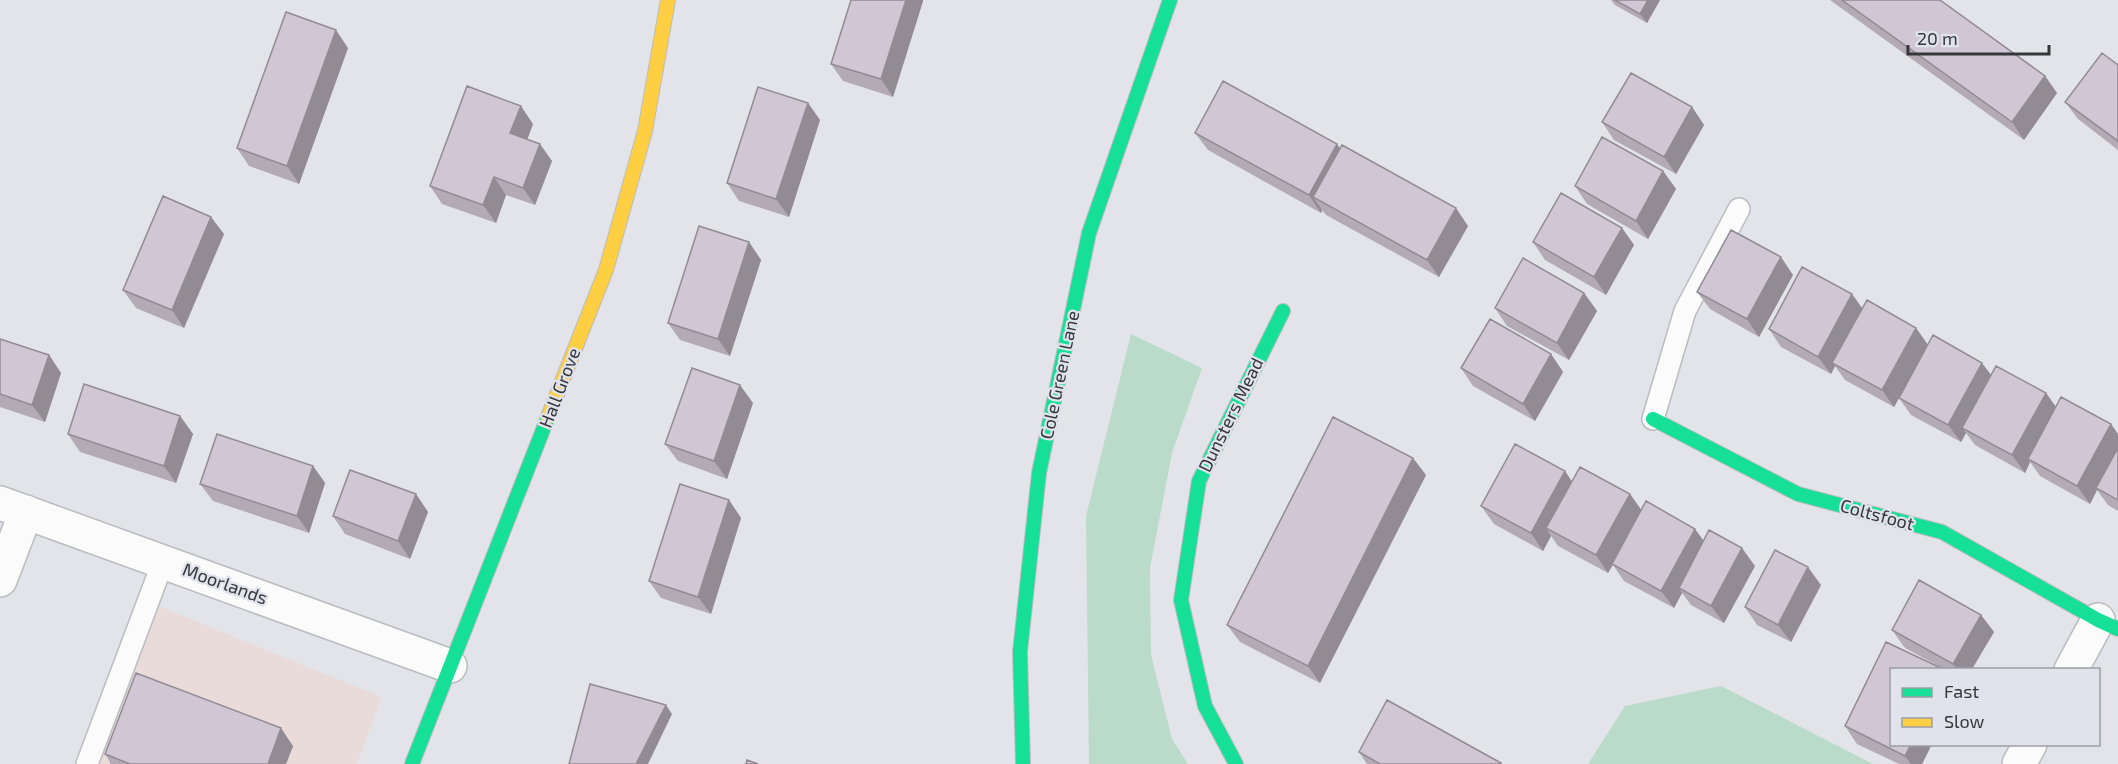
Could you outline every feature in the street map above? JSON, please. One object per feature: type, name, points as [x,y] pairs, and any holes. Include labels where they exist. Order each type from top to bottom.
[{"type":"street","name":"Hall Grove","points":[[412,764],[606,270],[645,132],[669,0]]},
{"type":"street","name":"Cole Green Lane","points":[[1023,764],[1020,652],[1039,473],[1089,233],[1170,0]]},
{"type":"street","name":"Dunsters Mead","points":[[1236,764],[1205,706],[1181,600],[1199,481],[1283,311]]},
{"type":"street","name":"Coltsfoot","points":[[1653,419],[1798,494],[1942,532],[2108,624],[2072,668]]},
{"type":"street","name":"Moorlands","points":[[13,507],[450,666]]},
{"type":"street","points":[[0,580],[13,507]]},
{"type":"street","points":[[2019,764],[2029,746]]},
{"type":"lane","points":[[1653,419],[1685,311],[1739,209]]},
{"type":"lane","points":[[87,764],[163,562]]},
{"type":"shaded area","points":[[146,601],[381,697],[357,764],[87,764]]},
{"type":"green space","points":[[1131,334],[1202,368],[1172,453],[1150,568],[1151,655],[1172,739],[1188,764],[1089,764],[1086,516]]},
{"type":"green space","points":[[1721,686],[1873,764],[1588,764],[1625,706]]},
{"type":"building","points":[[851,0],[906,0],[881,79],[831,64]]},
{"type":"building","points":[[1615,0],[1648,0],[1640,14]]},
{"type":"building","points":[[1842,0],[1940,0],[2045,76],[2012,122]]},
{"type":"building","points":[[286,12],[336,30],[287,166],[237,148]]},
{"type":"building","points":[[2102,53],[2118,65],[2118,141],[2065,102]]},
{"type":"building","points":[[1631,73],[1692,107],[1664,157],[1602,122]]},
{"type":"building","points":[[1223,81],[1337,144],[1309,195],[1195,133]]},
{"type":"building","points":[[467,86],[521,106],[510,133],[540,144],[523,188],[494,177],[483,205],[430,186]]},
{"type":"building","points":[[758,87],[808,103],[776,199],[727,183]]},
{"type":"building","points":[[1602,137],[1663,171],[1636,221],[1575,186]]},
{"type":"building","points":[[1342,145],[1456,208],[1427,260],[1313,197]]},
{"type":"building","points":[[1561,193],[1622,228],[1594,277],[1533,242]]},
{"type":"building","points":[[163,196],[211,217],[172,310],[123,290]]},
{"type":"building","points":[[699,226],[749,242],[718,339],[668,323]]},
{"type":"building","points":[[1731,230],[1781,257],[1747,319],[1697,292]]},
{"type":"building","points":[[1523,258],[1584,293],[1557,343],[1495,308]]},
{"type":"building","points":[[1802,267],[1852,294],[1818,357],[1769,329]]},
{"type":"building","points":[[1867,300],[1916,328],[1882,390],[1832,363]]},
{"type":"building","points":[[1490,319],[1551,354],[1523,404],[1461,368]]},
{"type":"building","points":[[1933,335],[1982,363],[1948,425],[1899,398]]},
{"type":"building","points":[[0,339],[49,355],[32,405],[0,394]]},
{"type":"building","points":[[1996,366],[2046,393],[2012,455],[1962,428]]},
{"type":"building","points":[[692,368],[740,385],[714,461],[665,444]]},
{"type":"building","points":[[84,384],[180,416],[164,466],[68,434]]},
{"type":"building","points":[[2061,397],[2111,424],[2077,486],[2028,459]]},
{"type":"building","points":[[1333,417],[1413,458],[1308,666],[1227,625]]},
{"type":"building","points":[[217,434],[313,466],[297,516],[200,484]]},
{"type":"building","points":[[1515,444],[1565,471],[1531,533],[1481,506]]},
{"type":"building","points":[[2118,448],[2118,500],[2096,488]]},
{"type":"building","points":[[1580,467],[1630,494],[1596,555],[1546,528]]},
{"type":"building","points":[[350,470],[416,494],[398,541],[333,516]]},
{"type":"building","points":[[680,484],[729,500],[698,597],[649,581]]},
{"type":"building","points":[[1646,501],[1695,529],[1661,591],[1612,564]]},
{"type":"building","points":[[1709,530],[1742,548],[1711,606],[1679,588]]},
{"type":"building","points":[[1775,550],[1808,567],[1778,625],[1745,607]]},
{"type":"building","points":[[1919,580],[1981,615],[1953,664],[1892,630]]},
{"type":"building","points":[[1886,642],[1941,668],[1890,668],[1890,746],[1910,746],[1905,756],[1845,726]]},
{"type":"building","points":[[136,673],[281,728],[268,764],[130,764],[105,754]]},
{"type":"building","points":[[590,684],[666,705],[636,764],[569,764]]},
{"type":"building","points":[[1387,700],[1501,763],[1380,764],[1359,752]]},
{"type":"building","points":[[747,760],[758,764],[746,764]]},
{"type":"traffic: fast","points":[[1023,764],[1020,652],[1039,473],[1089,233],[1170,0]]},
{"type":"traffic: fast","points":[[1236,764],[1205,706],[1181,600],[1199,481],[1283,311]]},
{"type":"traffic: fast","points":[[412,764],[548,417]]},
{"type":"traffic: fast","points":[[1653,419],[1798,494],[1942,532],[2118,629]]},
{"type":"traffic: slow","points":[[548,417],[606,270],[645,131],[668,0]]}]
